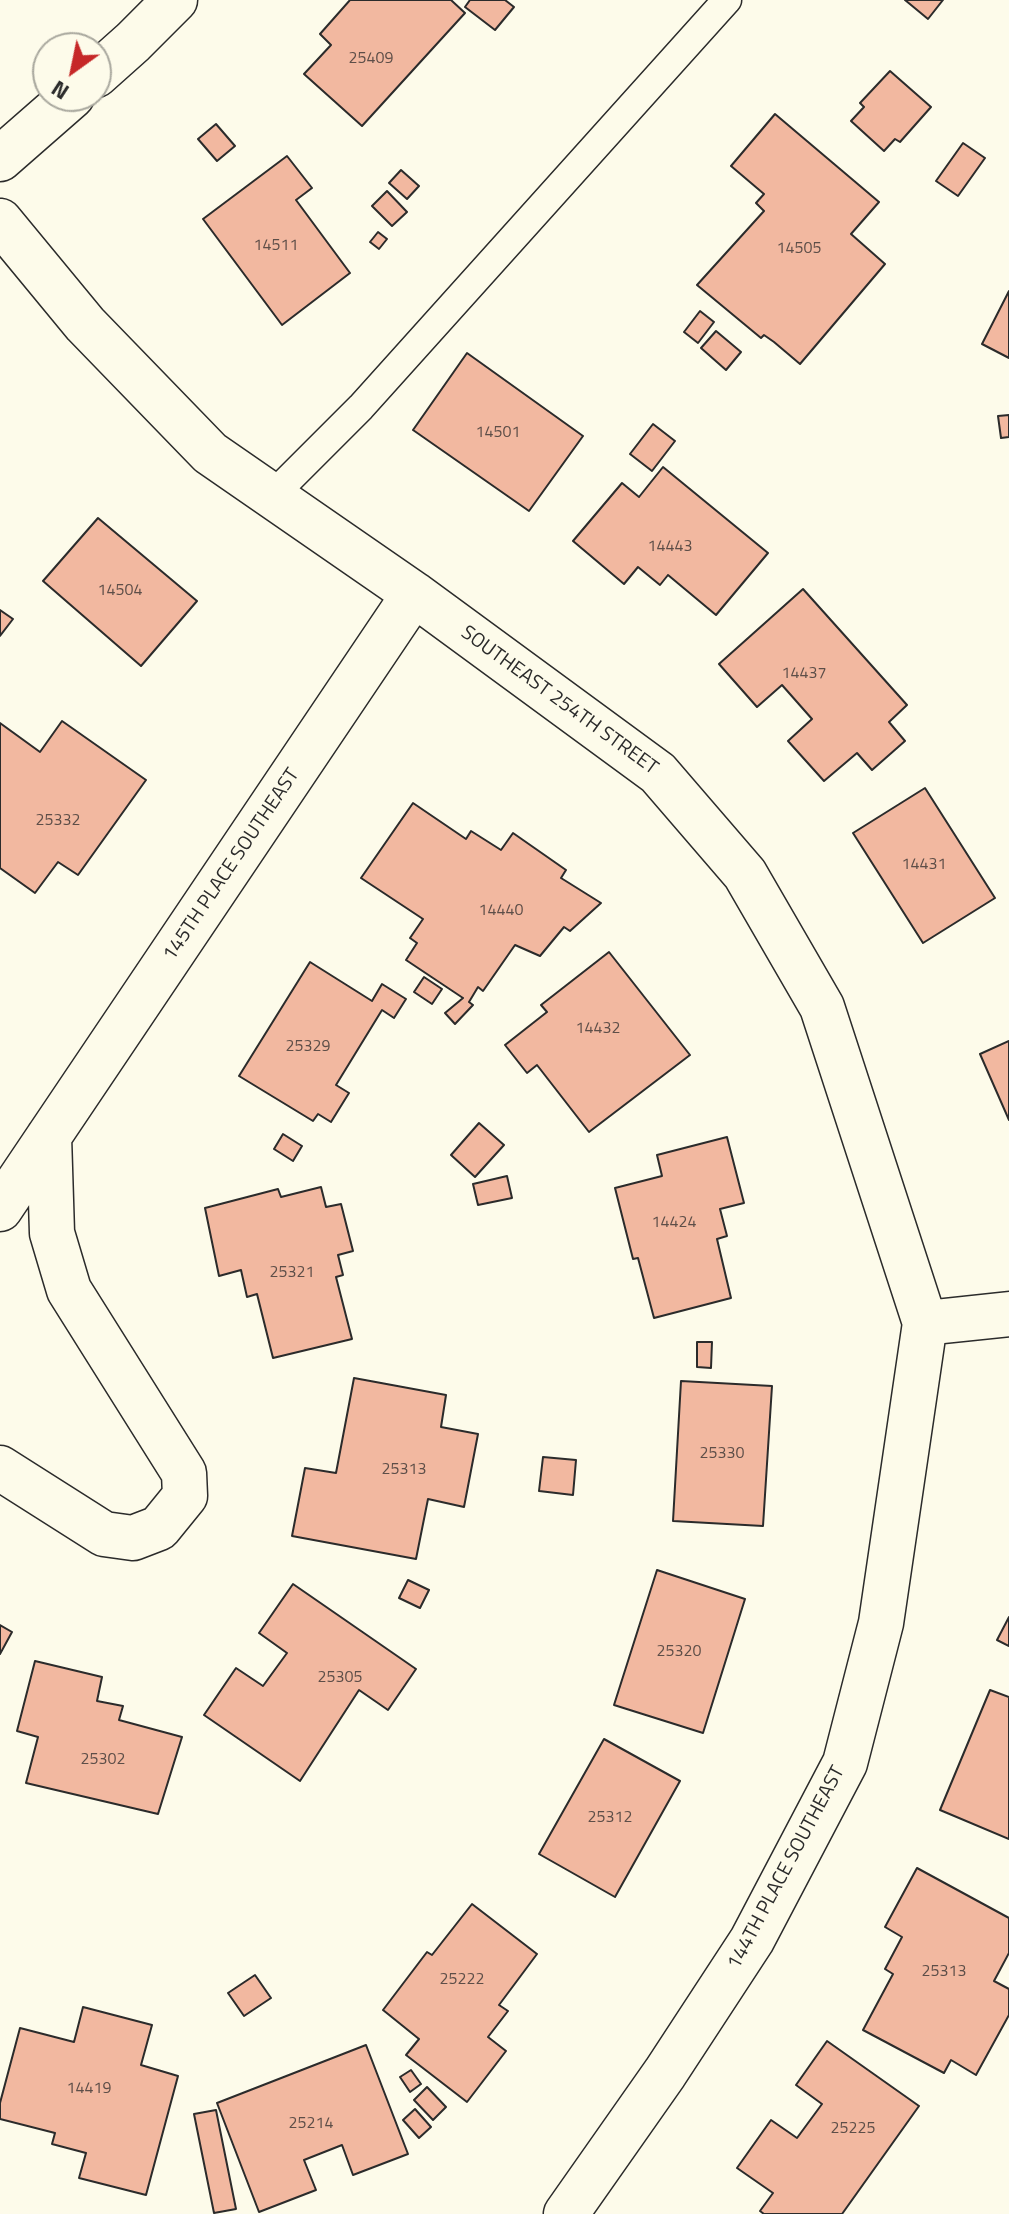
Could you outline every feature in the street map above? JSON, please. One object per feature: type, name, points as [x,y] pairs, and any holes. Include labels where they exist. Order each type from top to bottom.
[{"type":"street","points":[[112,61],[175,0]]},
{"type":"street","points":[[0,159],[54,112]]},
{"type":"street","name":"SOUTHEAST 254TH STREET","points":[[0,221],[85,324],[210,453],[414,594],[658,773],[745,874],[822,1007],[925,1323]]},
{"type":"street","name":"145TH PLACE SOUTHEAST","points":[[0,1209],[414,594]]},
{"type":"street","points":[[0,1468],[104,1534],[133,1538],[159,1528],[185,1496],[184,1473],[69,1290],[52,1233],[49,1136]]},
{"type":"street","points":[[925,1323],[1009,1314]]},
{"type":"street","name":"144TH PLACE SOUTHEAST","points":[[566,2214],[665,2073],[752,1940],[845,1763],[881,1623],[925,1323]]},
{"type":"lane","points":[[272,496],[361,407],[727,0]]},
{"type":"building","points":[[350,0],[451,0],[465,13],[362,126],[304,74],[331,45],[320,34]]},
{"type":"building","points":[[470,0],[505,0],[514,7],[495,30],[465,7]]},
{"type":"building","points":[[905,0],[943,0],[928,19]]},
{"type":"building","points":[[890,71],[931,107],[900,142],[895,139],[884,151],[851,121],[864,107],[860,103]]},
{"type":"building","points":[[775,114],[879,202],[851,234],[885,264],[800,364],[764,335],[761,338],[697,285],[764,211],[756,203],[764,194],[731,166]]},
{"type":"building","points":[[216,124],[235,146],[217,161],[198,139]]},
{"type":"building","points":[[963,143],[985,158],[958,196],[936,181]]},
{"type":"building","points":[[287,156],[312,188],[296,200],[350,273],[282,325],[203,219]]},
{"type":"building","points":[[401,170],[419,186],[407,199],[389,183]]},
{"type":"building","points":[[387,191],[407,212],[392,226],[372,206]]},
{"type":"building","points":[[378,232],[387,239],[379,249],[370,242]]},
{"type":"building","points":[[1009,291],[1009,358],[982,344]]},
{"type":"building","points":[[700,311],[714,322],[698,343],[684,332]]},
{"type":"building","points":[[716,331],[741,352],[726,370],[701,348]]},
{"type":"building","points":[[467,353],[583,436],[529,511],[413,430]]},
{"type":"building","points":[[1009,415],[1009,437],[1001,438],[998,416]]},
{"type":"building","points":[[653,424],[675,441],[652,471],[630,454]]},
{"type":"building","points":[[663,467],[768,553],[716,615],[668,575],[660,585],[638,567],[624,584],[573,541],[622,483],[639,497]]},
{"type":"building","points":[[98,518],[197,601],[141,666],[43,581]]},
{"type":"building","points":[[803,589],[907,705],[889,722],[905,741],[872,770],[857,753],[824,781],[788,741],[812,719],[782,685],[757,707],[719,664]]},
{"type":"building","points":[[0,610],[13,619],[0,636]]},
{"type":"building","points":[[62,721],[146,780],[78,875],[58,862],[35,893],[0,868],[0,723],[40,752]]},
{"type":"building","points":[[925,788],[995,898],[923,943],[853,833]]},
{"type":"building","points":[[413,803],[466,839],[471,831],[501,850],[513,833],[566,870],[561,878],[601,903],[570,931],[564,927],[540,956],[515,945],[483,991],[478,987],[469,1002],[473,1005],[455,1024],[445,1013],[463,998],[406,960],[417,943],[410,938],[423,919],[361,878]]},
{"type":"building","points":[[609,952],[690,1055],[589,1132],[537,1065],[527,1073],[505,1045],[547,1012],[541,1005]]},
{"type":"building","points":[[310,962],[372,1001],[382,984],[406,999],[394,1018],[382,1010],[336,1085],[349,1093],[331,1122],[318,1114],[313,1121],[239,1076]]},
{"type":"building","points":[[424,977],[442,989],[432,1004],[414,992]]},
{"type":"building","points":[[1009,1041],[1009,1120],[980,1054]]},
{"type":"building","points":[[479,1123],[504,1145],[475,1177],[451,1155]]},
{"type":"building","points":[[283,1134],[302,1146],[293,1161],[274,1149]]},
{"type":"building","points":[[727,1137],[744,1203],[720,1209],[727,1236],[717,1239],[731,1298],[654,1318],[638,1258],[633,1259],[615,1188],[662,1176],[657,1155]]},
{"type":"building","points":[[507,1176],[512,1198],[478,1205],[473,1184]]},
{"type":"building","points":[[321,1187],[326,1207],[341,1204],[353,1251],[338,1255],[343,1275],[336,1277],[352,1339],[273,1358],[257,1294],[247,1297],[241,1270],[219,1276],[205,1208],[278,1189],[281,1197]]},
{"type":"building","points":[[697,1342],[712,1342],[711,1368],[697,1367]]},
{"type":"building","points":[[354,1378],[446,1395],[441,1427],[478,1434],[464,1507],[428,1499],[416,1559],[292,1536],[305,1468],[336,1473]]},
{"type":"building","points":[[681,1381],[772,1386],[763,1526],[673,1521]]},
{"type":"building","points":[[543,1457],[576,1460],[573,1495],[539,1491]]},
{"type":"building","points":[[657,1570],[745,1599],[703,1733],[614,1705]]},
{"type":"building","points":[[408,1580],[429,1590],[420,1608],[399,1598]]},
{"type":"building","points":[[293,1584],[416,1669],[388,1710],[359,1690],[300,1781],[204,1715],[236,1668],[263,1686],[287,1653],[259,1633]]},
{"type":"building","points":[[1009,1617],[1009,1646],[997,1640]]},
{"type":"building","points":[[0,1625],[12,1632],[0,1654]]},
{"type":"building","points":[[35,1661],[102,1677],[97,1701],[123,1706],[119,1720],[182,1737],[158,1814],[26,1783],[38,1737],[17,1731]]},
{"type":"building","points":[[990,1690],[1009,1697],[1009,1839],[940,1810]]},
{"type":"building","points":[[604,1739],[680,1781],[615,1897],[539,1854]]},
{"type":"building","points":[[917,1868],[1009,1918],[1009,1953],[994,1981],[1009,1989],[1009,2015],[976,2075],[951,2060],[944,2073],[863,2030],[893,1974],[885,1969],[902,1937],[885,1927]]},
{"type":"building","points":[[472,1904],[537,1954],[499,2005],[508,2011],[488,2037],[506,2051],[467,2102],[406,2055],[419,2039],[383,2010],[427,1952],[432,1955]]},
{"type":"building","points":[[255,1975],[271,1998],[244,2016],[228,1993]]},
{"type":"building","points":[[83,2007],[152,2025],[141,2065],[178,2076],[146,2195],[79,2178],[86,2153],[52,2144],[55,2133],[0,2119],[0,2103],[20,2028],[74,2042]]},
{"type":"building","points":[[827,2041],[919,2106],[842,2214],[764,2214],[760,2211],[773,2193],[737,2168],[771,2120],[797,2138],[822,2104],[796,2085]]},
{"type":"building","points":[[366,2045],[408,2154],[353,2175],[342,2145],[304,2160],[316,2190],[259,2212],[217,2103]]},
{"type":"building","points":[[411,2070],[421,2084],[410,2092],[400,2077]]},
{"type":"building","points":[[427,2087],[446,2107],[433,2120],[414,2100]]},
{"type":"building","points":[[415,2109],[431,2127],[419,2138],[403,2120]]},
{"type":"building","points":[[216,2110],[236,2209],[214,2213],[194,2114]]}]
